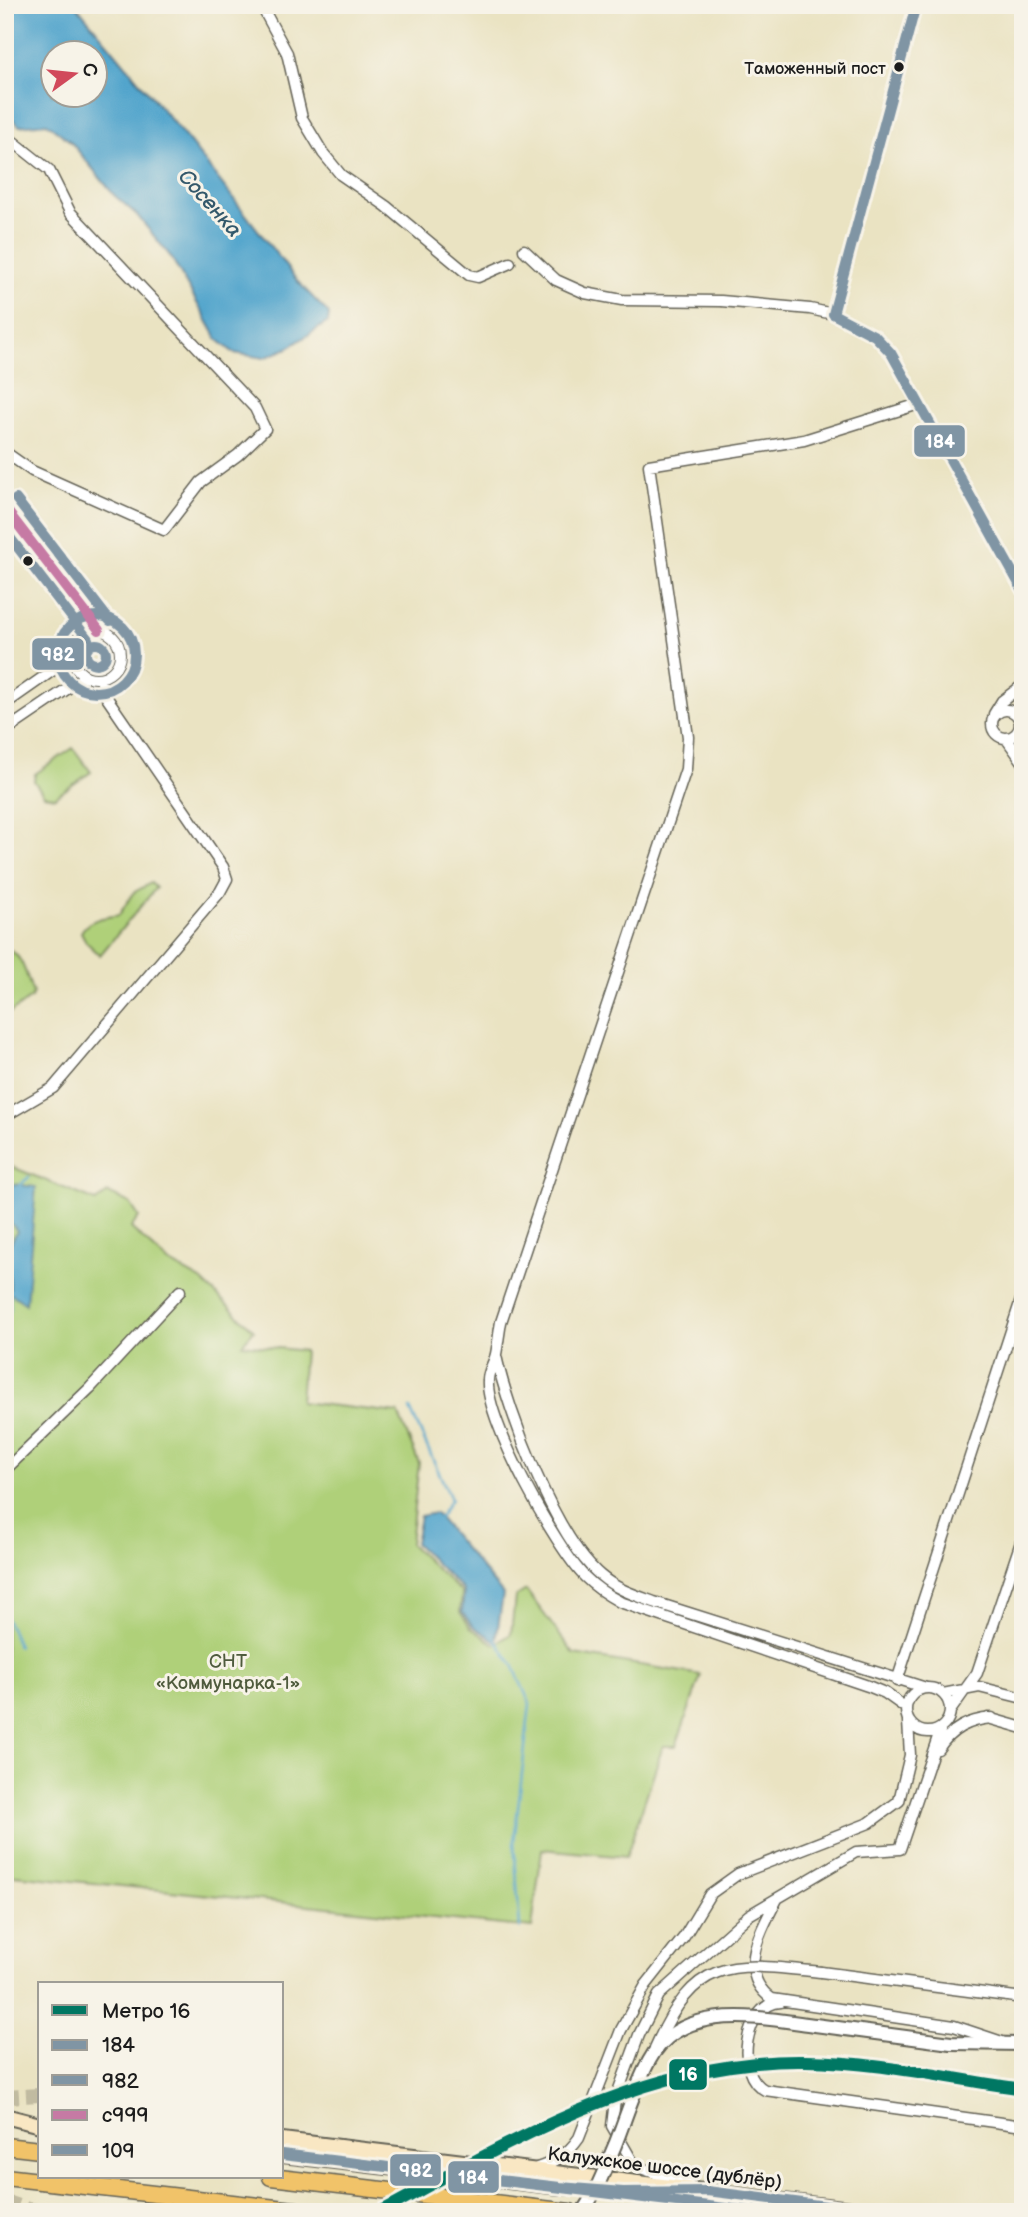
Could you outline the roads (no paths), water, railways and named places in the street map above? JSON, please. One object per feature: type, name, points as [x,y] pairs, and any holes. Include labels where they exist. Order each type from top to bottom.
[{"type":"highway","points":[[5,2146],[38,2150]]},
{"type":"highway","points":[[5,2177],[312,2212]]},
{"type":"highway","points":[[280,2178],[570,2212]]},
{"type":"main road","points":[[5,2115],[38,2117]]},
{"type":"main road","points":[[5,2115],[38,2124]]},
{"type":"main road","name":"Калужское шоссе (дублёр)","points":[[284,2140],[876,2212]]},
{"type":"main road","points":[[284,2154],[561,2187],[623,2192],[707,2191]]},
{"type":"street","points":[[261,5],[287,53],[302,118],[341,176],[386,206],[469,275],[478,277],[510,263]]},
{"type":"street","points":[[833,314],[916,5]]},
{"type":"street","points":[[5,135],[49,170],[70,212],[255,408],[265,429],[239,455],[201,482],[164,530],[32,471],[5,452]]},
{"type":"street","points":[[524,250],[556,280],[585,293],[622,300],[721,301],[833,314],[875,336],[891,352],[1023,591]]},
{"type":"street","points":[[906,1708],[885,1693],[868,1686],[620,1602],[600,1591],[583,1575],[558,1542],[510,1451],[490,1397],[488,1380],[505,1309],[687,769],[688,737],[649,465],[804,440],[919,404]]},
{"type":"street","points":[[5,508],[99,630],[114,638],[120,653],[115,669],[101,678],[86,676],[79,671],[72,657]]},
{"type":"street","points":[[5,704],[72,657],[78,637],[99,630]]},
{"type":"street","points":[[5,731],[86,676]]},
{"type":"street","points":[[5,1116],[52,1088],[119,1014],[220,892],[227,879],[223,867],[105,695],[101,678]]},
{"type":"street","points":[[1023,685],[1002,701],[993,718],[994,732],[1006,738],[1023,762]]},
{"type":"street","points":[[1023,696],[1018,732],[1023,743]]},
{"type":"street","points":[[993,718],[1006,710],[1019,719]]},
{"type":"street","points":[[1006,738],[1018,732]]},
{"type":"street","points":[[5,1470],[90,1388],[180,1291]]},
{"type":"street","points":[[897,1681],[1023,1294]]},
{"type":"street","points":[[496,1355],[505,1398],[543,1487],[571,1537],[599,1575],[619,1589],[943,1694],[967,1689],[1000,1690],[1023,1698]]},
{"type":"street","points":[[707,2191],[635,2166],[612,2126],[615,2100],[639,2035],[659,1995],[749,1915],[856,1852],[900,1849],[943,1726],[977,1673],[1023,1536]]},
{"type":"street","points":[[531,2170],[554,2163],[569,2152],[579,2138],[621,2030],[646,1985],[684,1937],[710,1894],[738,1874],[869,1823],[899,1801],[910,1755],[906,1708],[910,1696],[926,1688]]},
{"type":"street","points":[[943,1694],[950,1712]]},
{"type":"street","points":[[908,1721],[923,1732],[992,1718],[1023,1728]]},
{"type":"street","points":[[930,1762],[948,1734],[969,1723],[992,1718]]},
{"type":"street","points":[[778,1897],[759,1935],[754,1963],[762,1990],[781,2002]]},
{"type":"street","points":[[582,2212],[598,2185],[671,2012],[683,1996],[706,1977],[720,1971],[755,1966],[1023,1997]]},
{"type":"street","points":[[1002,2042],[954,2026],[781,2002],[771,2003],[760,2010],[751,2027],[748,2064],[753,2081],[758,2087],[771,2092],[1023,2126]]},
{"type":"street","points":[[649,2061],[668,2038],[697,2022],[713,2018],[754,2017],[951,2043],[1023,2044]]},
{"type":"street","points":[[224,2203],[257,2212]]},
{"type":"water","name":"Сосенка","points":[[5,5],[76,5],[103,38],[38,38],[38,108],[108,108],[108,44],[191,144],[299,283],[329,314],[328,322],[288,348],[264,358],[234,353],[218,340],[171,257],[137,215],[114,195],[71,142],[47,123],[19,126],[5,111]]},
{"type":"water","points":[[5,1183],[36,1187],[26,1304],[10,1293],[8,1248],[17,1231],[5,1215]]},
{"type":"water","points":[[435,1513],[503,1594],[496,1641],[473,1626],[462,1612],[464,1591],[415,1543],[420,1516]]},
{"type":"waterway","points":[[19,1186],[29,1177]]},
{"type":"waterway","points":[[5,1318],[10,1310],[10,1291]]},
{"type":"waterway","points":[[410,1409],[451,1499],[439,1518]]},
{"type":"waterway","points":[[5,1616],[18,1646]]},
{"type":"waterway","points":[[495,1639],[513,1665],[530,1704],[514,1842],[520,1928]]},
{"type":"tunnel","points":[[5,2097],[38,2095]]},
{"type":"tunnel","points":[[5,2201],[28,2209],[54,2212]]},
{"type":"metro line","name":"16","points":[[380,2212],[481,2158],[585,2108],[638,2088],[692,2073],[748,2064],[833,2062],[1023,2089]]},
{"type":"place","name":"Таможенный пост","points":[[899,67]]},
{"type":"park label","name":"СНТ «Коммунарка-1»","points":[[228,1671]]}]
